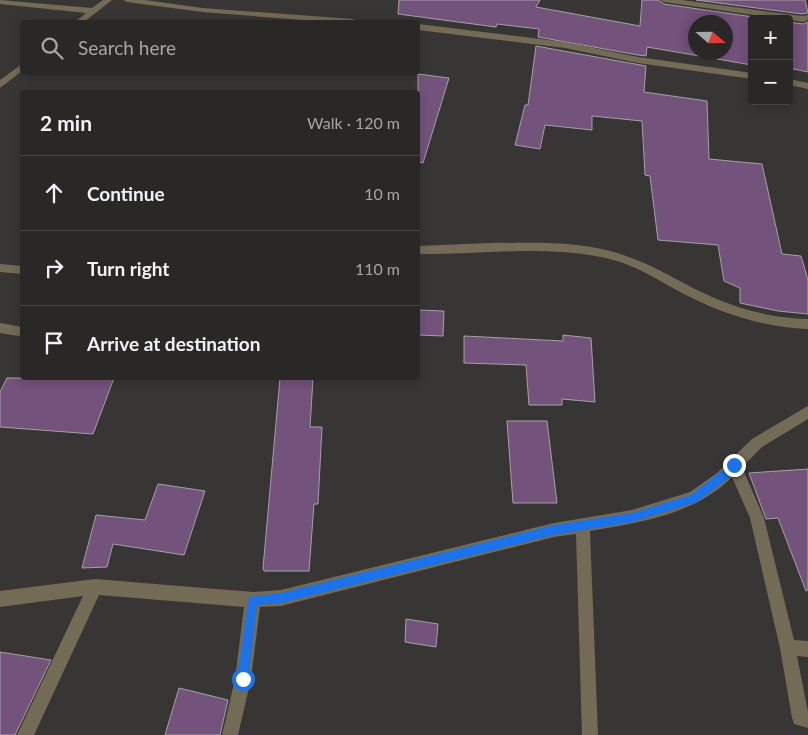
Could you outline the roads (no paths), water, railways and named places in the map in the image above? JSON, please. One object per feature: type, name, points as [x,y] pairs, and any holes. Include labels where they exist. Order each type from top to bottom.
[{"type":"street","points":[[82,20],[108,0]]},
{"type":"street","points":[[127,0],[202,10],[329,20]]},
{"type":"street","points":[[664,0],[803,19],[808,17]]},
{"type":"street","points":[[0,2],[92,12]]},
{"type":"street","points":[[420,27],[565,45],[638,60],[748,75]]},
{"type":"street","points":[[0,85],[20,69]]},
{"type":"street","points":[[793,83],[808,86]]},
{"type":"street","points":[[420,250],[571,248],[612,256],[649,270],[694,294],[741,315],[783,324],[808,324]]},
{"type":"street","points":[[0,268],[20,270]]},
{"type":"street","points":[[0,328],[18,331]]},
{"type":"street","points":[[0,599],[95,587],[253,600],[281,598],[554,530],[632,517],[694,498],[722,478],[757,444],[808,412]]},
{"type":"street","points":[[734,465],[757,518],[788,648],[800,718],[808,720]]},
{"type":"street","points":[[583,525],[590,735]]},
{"type":"street","points":[[25,735],[95,587]]},
{"type":"street","points":[[230,735],[243,679],[253,600]]},
{"type":"street","points":[[788,648],[808,649]]}]
